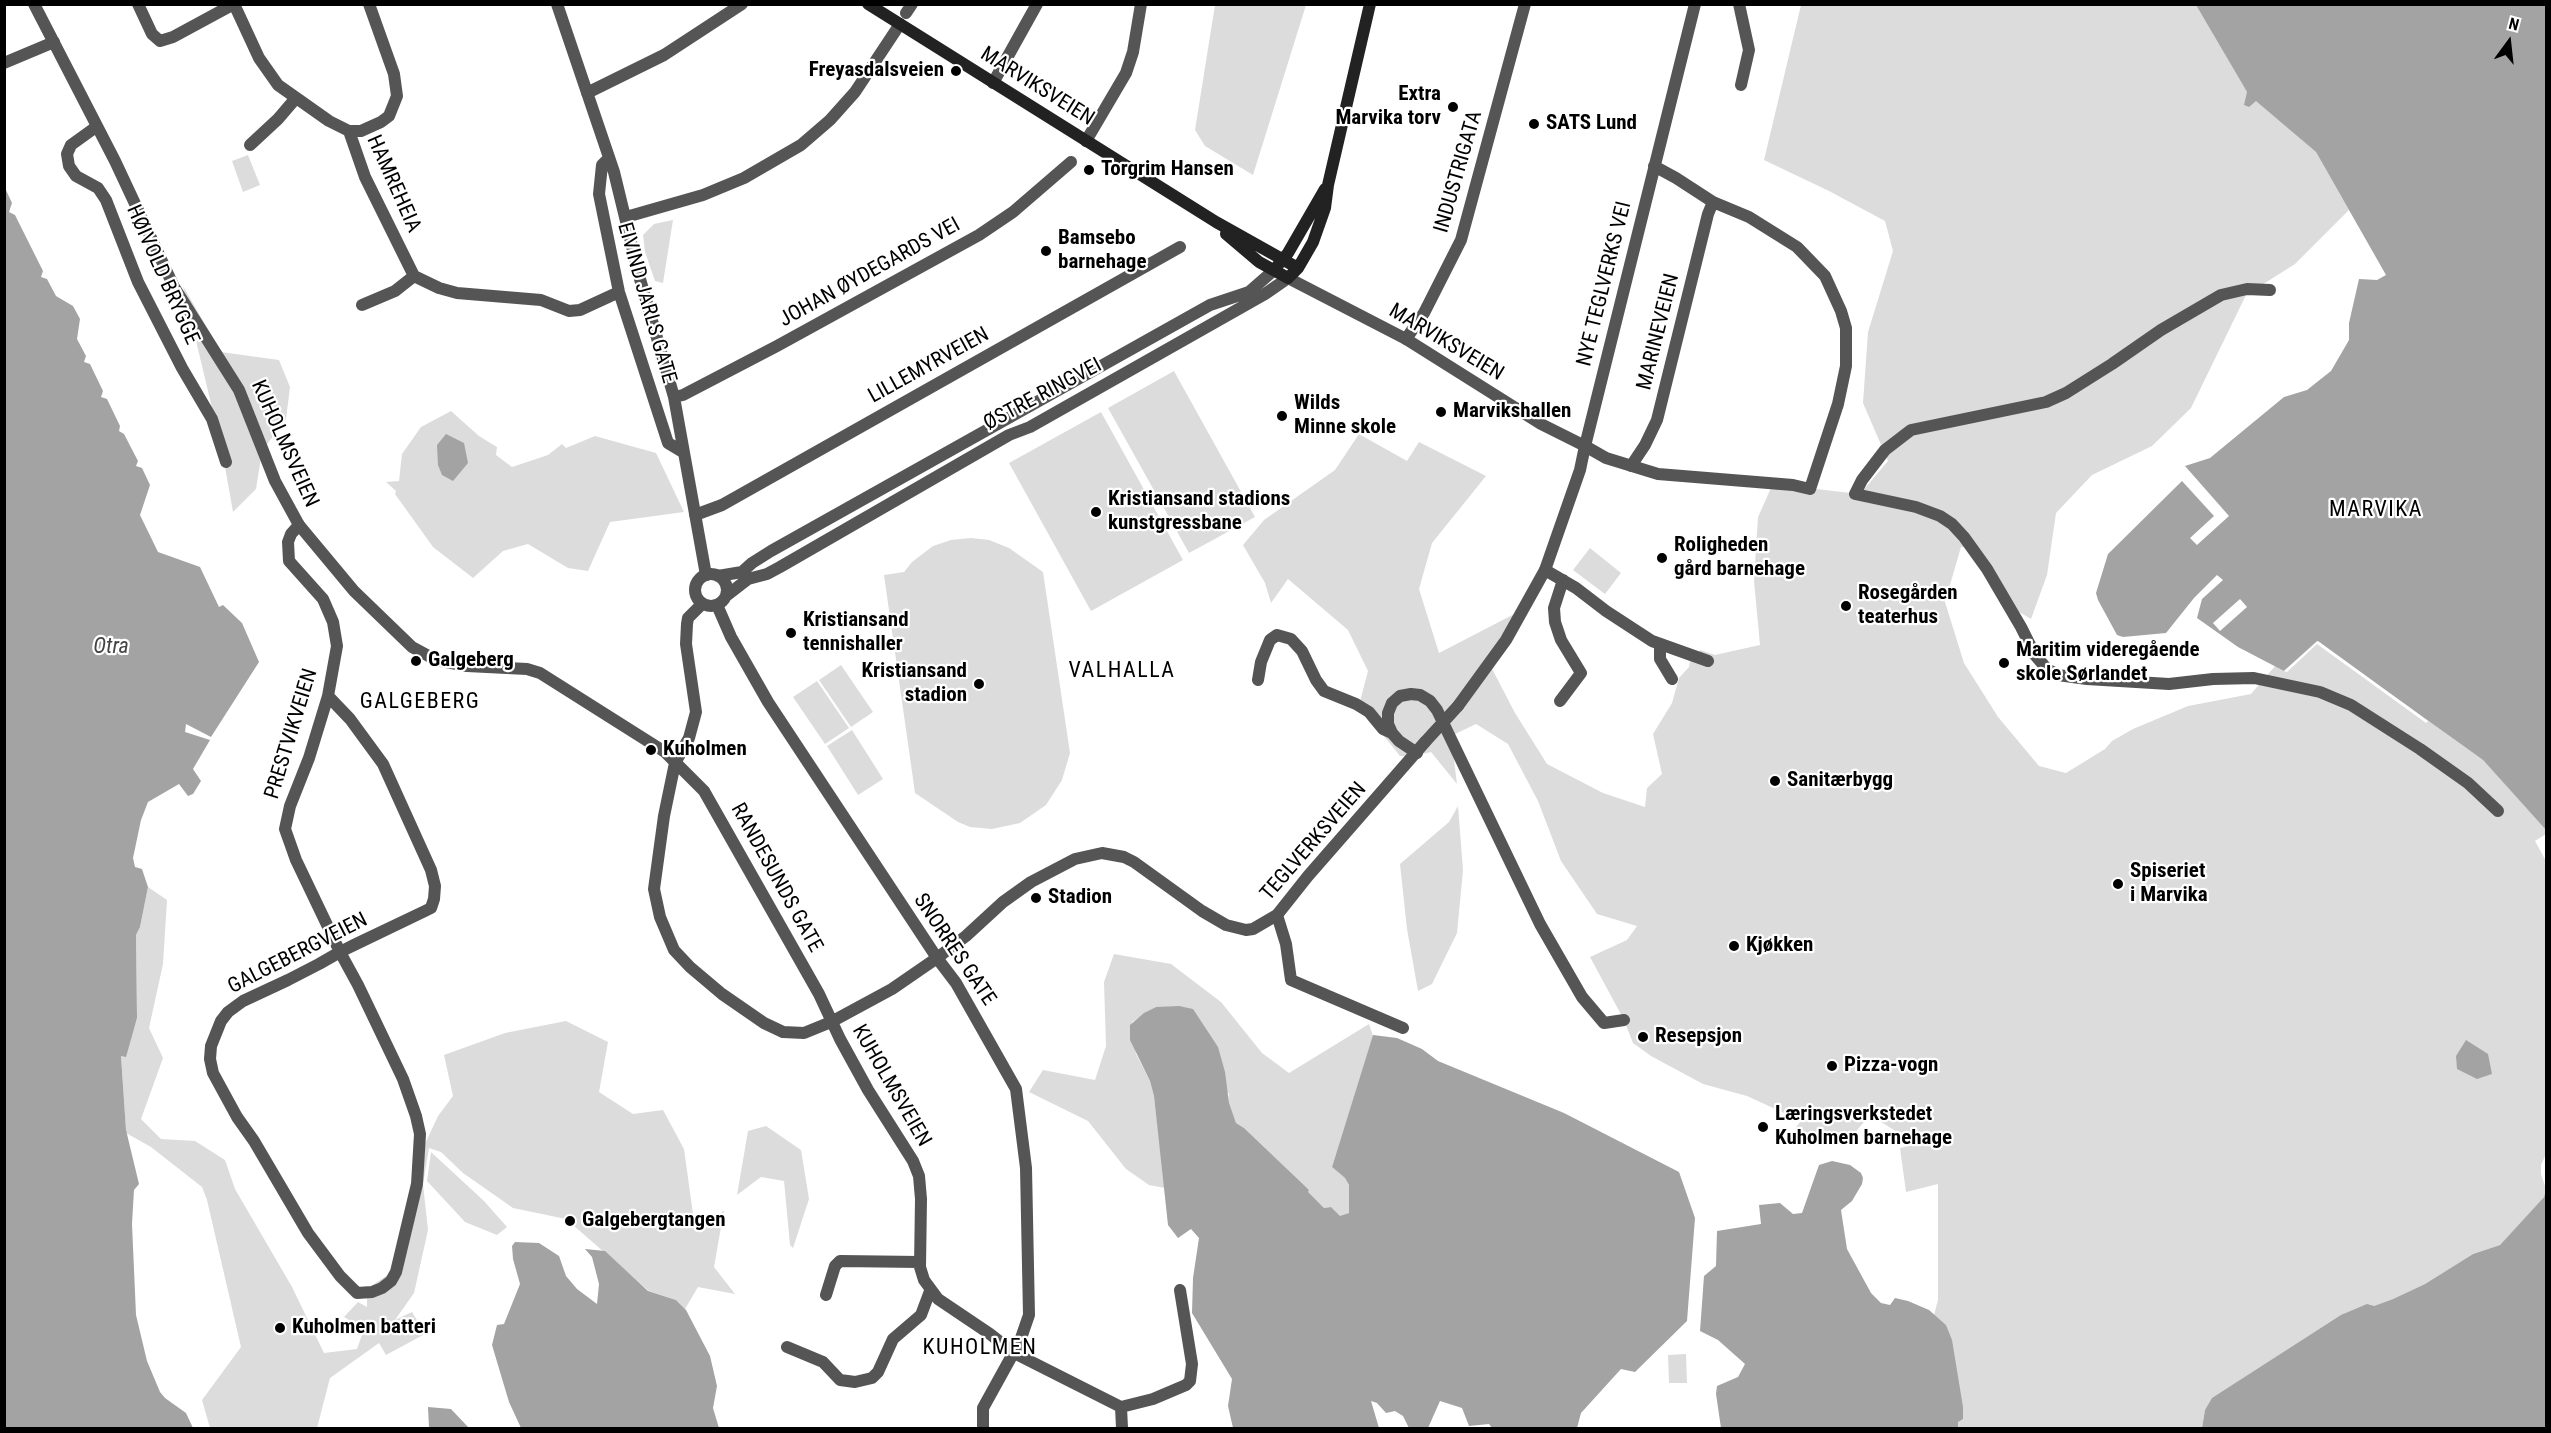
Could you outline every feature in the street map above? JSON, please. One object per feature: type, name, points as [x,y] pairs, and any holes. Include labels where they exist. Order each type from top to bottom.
[{"type":"main road","name":"MARVIKSVEIEN","points":[[868,4],[906,14],[993,83],[1215,222],[1298,268]]},
{"type":"main road","name":"ØSTRE RINGVEI","points":[[1288,278],[1298,268],[1320,224],[1370,4]]},
{"type":"main road","name":"ØSTRE RINGVEI","points":[[1273,271],[1283,260],[1328,185]]},
{"type":"main road","name":"MARVIKSVEIEN","points":[[1215,222],[1259,262],[1288,278]]},
{"type":"street","name":"KUHOLMSVEIEN","points":[[34,4],[139,210],[174,287],[239,390],[276,481],[299,525],[354,591],[412,647],[436,660],[467,666],[527,669],[540,674],[665,752],[675,763]]},
{"type":"street","points":[[138,4],[152,34],[160,41],[173,37],[234,4]]},
{"type":"street","name":"HAMREHEIA","points":[[234,4],[269,74],[278,85],[329,121],[349,131],[365,177],[414,276]]},
{"type":"street","points":[[349,131],[361,131],[381,122],[389,116],[397,96],[394,74],[369,4]]},
{"type":"street","name":"EIVIND JARLS GATE","points":[[557,4],[597,117],[626,217],[640,279],[674,397],[695,514],[712,575]]},
{"type":"street","points":[[587,93],[664,56],[742,4]]},
{"type":"street","points":[[993,83],[1037,4]]},
{"type":"street","points":[[1086,141],[1126,73],[1133,52],[1142,4]]},
{"type":"street","name":"INDUSTRIGATA","points":[[1406,339],[1425,313],[1461,240],[1525,4]]},
{"type":"street","name":"NYE TEGLVERKS VEI","points":[[1545,570],[1580,470],[1695,4]]},
{"type":"street","points":[[1739,4],[1749,50],[1742,85]]},
{"type":"street","points":[[626,217],[703,195],[744,178],[801,145],[830,120],[855,92],[906,14]]},
{"type":"street","points":[[4,63],[54,42]]},
{"type":"street","points":[[250,145],[271,127],[296,98]]},
{"type":"street","name":"HØIVOLD BRYGGE","points":[[96,127],[71,145],[67,154],[69,166],[76,176],[98,188],[106,200],[138,282],[182,368],[212,419],[226,462]]},
{"type":"street","name":"EIVIND JARLS GATE","points":[[609,158],[602,165],[599,194],[602,220],[619,292],[668,442],[683,452]]},
{"type":"street","name":"JOHAN ØYDEGARDS VEI","points":[[674,397],[777,346],[979,235],[1013,212],[1071,162]]},
{"type":"street","points":[[1654,166],[1713,202]]},
{"type":"street","name":"MARVIKSVEIEN","points":[[1288,278],[1406,339],[1541,424],[1606,458],[1666,476],[1793,485],[1810,489],[1843,385],[1848,347],[1846,328],[1834,293],[1825,276],[1811,260],[1783,237],[1713,202]]},
{"type":"street","name":"MARINEVEIEN","points":[[1631,466],[1645,445],[1656,420],[1708,214],[1713,202]]},
{"type":"street","name":"LILLEMYRVEIEN","points":[[695,514],[722,504],[752,488],[1180,247]]},
{"type":"street","name":"ØSTRE RINGVEI","points":[[712,575],[742,572],[771,551],[1210,305],[1249,292],[1273,271]]},
{"type":"street","points":[[362,305],[395,291],[414,276],[439,288],[457,293],[541,300],[569,310],[580,310],[619,292]]},
{"type":"street","name":"ØSTRE RINGVEI","points":[[726,596],[748,579],[767,574],[1009,435],[1030,427],[1265,294],[1288,278]]},
{"type":"street","points":[[2270,290],[2247,289],[2221,295],[2161,330],[2066,393],[2046,402],[1911,430],[1885,450],[1862,480],[1855,494],[1928,511],[1952,524],[1987,569],[2035,655],[2047,669],[2058,675],[2169,684],[2221,678],[2254,678],[2320,692],[2351,705],[2428,754],[2468,783],[2498,811]]},
{"type":"street","name":"PRESTVIKVEIEN","points":[[299,525],[291,534],[288,542],[289,561],[323,599],[336,635],[335,658],[328,696],[309,758],[290,806],[285,830],[296,861],[340,952]]},
{"type":"street","points":[[1545,570],[1563,580],[1624,624],[1660,644],[1708,661]]},
{"type":"street","name":"TEGLVERKSVEIEN","points":[[831,1022],[892,989],[937,958],[966,936],[1015,892],[1061,865],[1089,854],[1113,854],[1134,862],[1202,911],[1226,925],[1246,930],[1262,925],[1277,915],[1308,876],[1458,706],[1506,640],[1545,570]]},
{"type":"street","points":[[712,575],[725,583],[726,596],[717,605],[702,604],[695,588],[701,578],[712,575]]},
{"type":"street","points":[[1560,700],[1581,673],[1561,640],[1555,622],[1554,608],[1563,580]]},
{"type":"street","name":"KUHOLMSVEIEN","points":[[702,604],[688,618],[686,629],[696,705],[695,719],[689,738],[675,763],[664,816],[654,889],[660,917],[674,950],[722,994],[776,1030],[793,1034],[804,1033],[831,1022],[868,1090],[913,1161],[919,1176],[922,1215],[920,1262],[924,1280],[930,1291]]},
{"type":"street","name":"SNORRES GATE","points":[[717,605],[731,637],[768,702],[916,929],[956,983],[1012,1080],[1020,1111],[1026,1168],[1029,1315],[1026,1329],[1014,1353]]},
{"type":"street","points":[[1258,680],[1264,651],[1270,640],[1276,635],[1295,642],[1324,691],[1369,712],[1383,729],[1392,732]]},
{"type":"street","points":[[1660,644],[1660,658],[1672,680]]},
{"type":"street","points":[[1417,753],[1399,741],[1392,732],[1388,713],[1392,703],[1400,696],[1420,695],[1430,701],[1437,710],[1540,924],[1582,997],[1604,1023],[1624,1020]]},
{"type":"street","name":"GALGEBERGVEIEN","points":[[328,696],[350,719],[383,764],[431,870],[435,886],[431,908],[340,952],[243,1000],[228,1012],[215,1033],[210,1059],[213,1073],[237,1117],[254,1141],[308,1233],[339,1276],[357,1293],[372,1292],[391,1281],[396,1272],[417,1184],[420,1134],[403,1079],[340,952]]},
{"type":"street","name":"RANDESUNDS GATE","points":[[675,763],[704,791],[714,807],[819,994],[831,1022]]},
{"type":"street","points":[[1277,915],[1286,944],[1291,980],[1403,1028]]},
{"type":"street","points":[[826,1295],[835,1266],[840,1262],[847,1260],[920,1262]]},
{"type":"street","points":[[787,1347],[822,1362],[840,1380],[855,1382],[872,1378],[878,1371],[893,1339],[921,1316],[930,1291],[1014,1353],[1121,1407],[1153,1399],[1186,1385],[1190,1380],[1192,1364],[1180,1290]]},
{"type":"street","points":[[983,1428],[983,1408],[1014,1353]]},
{"type":"street","points":[[1121,1407],[1122,1428]]},
{"type":"shaded area","points":[[1215,5],[1306,5],[1253,175],[1205,146],[1195,130]]},
{"type":"shaded area","points":[[1801,5],[2196,5],[2247,92],[2316,152],[2349,210],[2295,264],[2246,295],[2191,408],[2152,446],[2092,475],[2056,513],[2047,575],[2031,619],[2009,606],[1977,547],[1961,547],[1945,602],[1964,663],[1998,717],[2039,766],[2066,773],[2133,729],[2188,706],[2251,694],[2275,666],[2284,671],[2317,641],[2483,760],[2546,830],[2546,834],[2535,841],[2546,861],[2546,1154],[2541,1165],[2541,1174],[2546,1189],[2544,1197],[2500,1245],[2473,1254],[2425,1284],[2374,1306],[2205,1410],[2202,1428],[1958,1428],[1946,1325],[1934,1315],[1938,1300],[1938,1184],[1906,1192],[1900,1148],[1916,1144],[1870,1115],[1845,1144],[1799,1146],[1796,1127],[1806,1115],[1784,1113],[1747,1096],[1703,1084],[1651,1056],[1633,1043],[1624,1020],[1590,957],[1627,940],[1637,926],[1597,914],[1561,861],[1538,801],[1508,744],[1476,724],[1451,736],[1457,784],[1431,752],[1415,756],[1400,756],[1359,705],[1368,671],[1348,630],[1288,579],[1271,603],[1265,583],[1243,545],[1264,520],[1335,470],[1359,434],[1407,461],[1419,442],[1486,476],[1432,543],[1419,589],[1439,653],[1524,609],[1489,663],[1515,713],[1547,764],[1603,793],[1645,807],[1647,788],[1662,774],[1653,734],[1672,703],[1679,678],[1689,667],[1690,661],[1698,658],[1700,650],[1715,655],[1760,645],[1754,581],[1758,517],[1771,488],[1798,487],[1860,494],[1888,461],[1863,403],[1868,332],[1893,251],[1885,221],[1764,160]]},
{"type":"shaded area","points":[[248,155],[260,185],[243,192],[232,161]]},
{"type":"shaded area","points":[[673,220],[663,283],[655,281],[645,252],[643,235],[654,224]]},
{"type":"shaded area","points":[[183,286],[221,352],[279,360],[290,387],[286,419],[262,451],[256,489],[233,512],[222,450]]},
{"type":"shaded area","points":[[1174,371],[1255,517],[1189,553],[1108,408]]},
{"type":"shaded area","points":[[451,411],[479,436],[497,447],[496,455],[512,467],[548,455],[562,444],[566,448],[595,436],[656,453],[684,512],[610,522],[588,571],[568,568],[528,544],[503,551],[473,578],[433,547],[395,494],[396,491],[386,482],[399,481],[402,454],[421,427]]},
{"type":"shaded area","name":"Kristiansand stadions kunstgressbane","points":[[1101,412],[1183,560],[1091,611],[1009,463]]},
{"type":"shaded area","points":[[971,538],[989,540],[1009,548],[1043,572],[1070,753],[1062,780],[1046,805],[1020,823],[992,829],[970,827],[958,822],[915,793],[884,575],[904,572],[912,562],[933,546],[951,540]]},
{"type":"shaded area","points":[[1590,548],[1621,573],[1605,594],[1573,570]]},
{"type":"shaded area","points":[[841,665],[873,712],[851,727],[819,680]]},
{"type":"shaded area","points":[[817,681],[849,728],[825,744],[793,697]]},
{"type":"shaded area","points":[[852,730],[883,779],[858,795],[827,746]]},
{"type":"shaded area","points":[[1458,806],[1463,870],[1457,933],[1432,984],[1418,991],[1407,929],[1400,864],[1449,822]]},
{"type":"shaded area","points":[[148,887],[167,900],[163,964],[149,1028],[163,1058],[141,1119],[161,1139],[195,1141],[225,1160],[235,1189],[292,1287],[324,1353],[357,1349],[364,1329],[344,1317],[358,1302],[367,1307],[367,1289],[392,1272],[424,1146],[438,1116],[453,1096],[444,1055],[505,1033],[566,1021],[608,1042],[599,1092],[633,1114],[663,1110],[684,1149],[693,1214],[711,1224],[724,1210],[714,1267],[735,1294],[698,1287],[685,1309],[676,1300],[649,1291],[566,1219],[513,1208],[463,1173],[441,1152],[429,1148],[423,1184],[428,1230],[414,1293],[395,1320],[412,1312],[425,1334],[386,1355],[379,1343],[330,1378],[317,1428],[210,1428],[202,1400],[241,1347],[207,1200],[202,1187],[151,1147],[126,1133],[121,1055],[125,1056],[137,1018],[136,935],[140,927]]},
{"type":"shaded area","points":[[1114,954],[1171,964],[1221,1002],[1262,1053],[1289,1073],[1369,1024],[1373,1036],[1332,1167],[1345,1178],[1349,1185],[1349,1213],[1340,1217],[1331,1207],[1324,1208],[1307,1192],[1309,1190],[1306,1187],[1236,1123],[1228,1103],[1229,1094],[1156,1007],[1132,1022],[1136,1054],[1150,1081],[1154,1096],[1165,1188],[1149,1185],[1126,1169],[1088,1121],[1029,1092],[1043,1070],[1095,1080],[1106,1046],[1104,982]]},
{"type":"shaded area","points":[[766,1126],[801,1150],[809,1199],[793,1248],[790,1245],[784,1181],[761,1177],[737,1195],[748,1131]]},
{"type":"shaded area","points":[[431,1152],[484,1201],[507,1227],[497,1235],[465,1222],[427,1181]]},
{"type":"shaded area","points":[[1686,1354],[1687,1383],[1669,1383],[1668,1355]]},
{"type":"water","points":[[2196,5],[2546,5],[2546,830],[2483,760],[2317,641],[2284,671],[2238,647],[2197,618],[2202,599],[2223,580],[2217,575],[2194,598],[2166,633],[2123,637],[2117,635],[2098,600],[2096,593],[2108,554],[2182,481],[2214,516],[2190,538],[2197,545],[2229,516],[2185,466],[2210,458],[2284,397],[2307,390],[2331,371],[2349,340],[2349,323],[2359,279],[2377,280],[2386,275],[2316,152],[2256,101],[2249,107],[2244,105],[2247,92]]},
{"type":"water","name":"Otra","points":[[5,188],[12,203],[9,212],[15,215],[43,271],[41,277],[47,279],[56,296],[73,306],[80,319],[77,339],[86,356],[84,362],[90,364],[103,391],[101,397],[107,399],[120,426],[119,431],[124,434],[138,461],[136,466],[142,468],[150,485],[140,515],[158,552],[200,567],[219,607],[223,605],[242,623],[259,662],[211,737],[186,724],[185,732],[210,740],[193,769],[201,781],[193,794],[188,796],[179,784],[148,802],[141,820],[133,858],[135,867],[142,869],[148,887],[140,927],[136,935],[137,1018],[126,1057],[121,1056],[126,1130],[139,1184],[134,1190],[132,1224],[136,1315],[147,1361],[160,1392],[186,1413],[193,1428],[5,1428]]},
{"type":"water","points":[[446,434],[464,443],[468,463],[453,481],[442,475],[438,465],[437,445]]},
{"type":"water","points":[[1179,1006],[1193,1009],[1218,1047],[1225,1072],[1229,1103],[1236,1123],[1306,1187],[1324,1208],[1331,1207],[1340,1216],[1349,1213],[1349,1185],[1345,1178],[1332,1167],[1373,1035],[1397,1038],[1422,1049],[1438,1061],[1564,1113],[1679,1172],[1695,1218],[1687,1321],[1635,1372],[1621,1369],[1581,1413],[1577,1428],[1492,1428],[1489,1424],[1469,1426],[1462,1408],[1440,1401],[1428,1428],[1409,1428],[1403,1416],[1395,1411],[1386,1413],[1377,1403],[1371,1401],[1379,1428],[1233,1428],[1228,1406],[1232,1379],[1192,1313],[1193,1278],[1199,1238],[1191,1229],[1178,1238],[1168,1225],[1154,1096],[1150,1081],[1130,1040],[1130,1025],[1144,1013],[1156,1007]]},
{"type":"water","points":[[2466,1040],[2488,1054],[2492,1074],[2477,1079],[2457,1069],[2456,1056]]},
{"type":"water","points":[[1832,1161],[1850,1165],[1861,1173],[1863,1178],[1852,1201],[1841,1210],[1847,1249],[1871,1293],[1881,1303],[1890,1305],[1895,1298],[1908,1301],[1929,1310],[1946,1325],[1952,1340],[1963,1407],[1963,1419],[1958,1422],[1958,1428],[1721,1428],[1717,1386],[1738,1377],[1745,1364],[1718,1340],[1700,1331],[1704,1276],[1716,1266],[1717,1231],[1761,1224],[1759,1205],[1780,1203],[1793,1214],[1802,1213],[1819,1165]]},
{"type":"water","points":[[2546,1189],[2546,1428],[2202,1428],[2205,1410],[2212,1398],[2341,1315],[2367,1304],[2374,1306],[2393,1299],[2425,1284],[2473,1254],[2500,1245],[2544,1197]]},
{"type":"water","points":[[515,1242],[539,1243],[559,1256],[566,1276],[577,1289],[597,1304],[599,1284],[592,1257],[585,1249],[605,1251],[648,1291],[676,1300],[686,1310],[710,1356],[717,1386],[713,1408],[719,1428],[521,1428],[509,1402],[492,1345],[497,1325],[504,1324],[520,1284],[513,1259],[512,1246]]},
{"type":"water","points":[[428,1407],[451,1409],[469,1428],[429,1428]]},
{"type":"pier","points":[[2240,599],[2247,607],[2220,631],[2213,623]]},
{"type":"pier","points":[[2318,641],[2428,721],[2426,723],[2317,644],[2287,672],[2284,671]]},
{"type":"place","name":"Freyasdalsveien","points":[[956,71]]},
{"type":"place","name":"Extra Marvika torv","points":[[1453,107]]},
{"type":"place","name":"SATS Lund","points":[[1534,124]]},
{"type":"place","name":"Torgrim Hansen","points":[[1089,170]]},
{"type":"place","name":"Bamsebo barnehage","points":[[1046,251]]},
{"type":"place","name":"Marvikshallen","points":[[1441,412]]},
{"type":"place","name":"Wilds Minne skole","points":[[1282,416]]},
{"type":"place","name":"Kristiansand stadions kunstgressbane","points":[[1096,512]]},
{"type":"place","name":"Roligheden gård barnehage","points":[[1662,558]]},
{"type":"place","name":"Rosegården teaterhus","points":[[1846,606]]},
{"type":"place","name":"Kristiansand tennishaller","points":[[791,633]]},
{"type":"place","name":"Galgeberg","points":[[416,661]]},
{"type":"place","name":"Maritim videregående skole Sørlandet","points":[[2004,663]]},
{"type":"place","name":"Kristiansand stadion","points":[[979,684]]},
{"type":"place","name":"Kuholmen","points":[[651,750]]},
{"type":"place","name":"Sanitærbygg","points":[[1775,781]]},
{"type":"place","name":"Spiseriet i Marvika","points":[[2118,884]]},
{"type":"place","name":"Stadion","points":[[1036,898]]},
{"type":"place","name":"Kjøkken","points":[[1734,946]]},
{"type":"place","name":"Resepsjon","points":[[1643,1037]]},
{"type":"place","name":"Pizza-vogn","points":[[1832,1066]]},
{"type":"place","name":"Læringsverkstedet Kuholmen barnehage","points":[[1763,1127]]},
{"type":"place","name":"Galgebergtangen","points":[[570,1221]]},
{"type":"place","name":"Kuholmen batteri","points":[[280,1328]]},
{"type":"district","name":"MARVIKA","points":[[2376,510]]},
{"type":"district","name":"VALHALLA","points":[[1122,671]]},
{"type":"district","name":"GALGEBERG","points":[[420,702]]},
{"type":"district","name":"KUHOLMEN","points":[[980,1348]]}]
